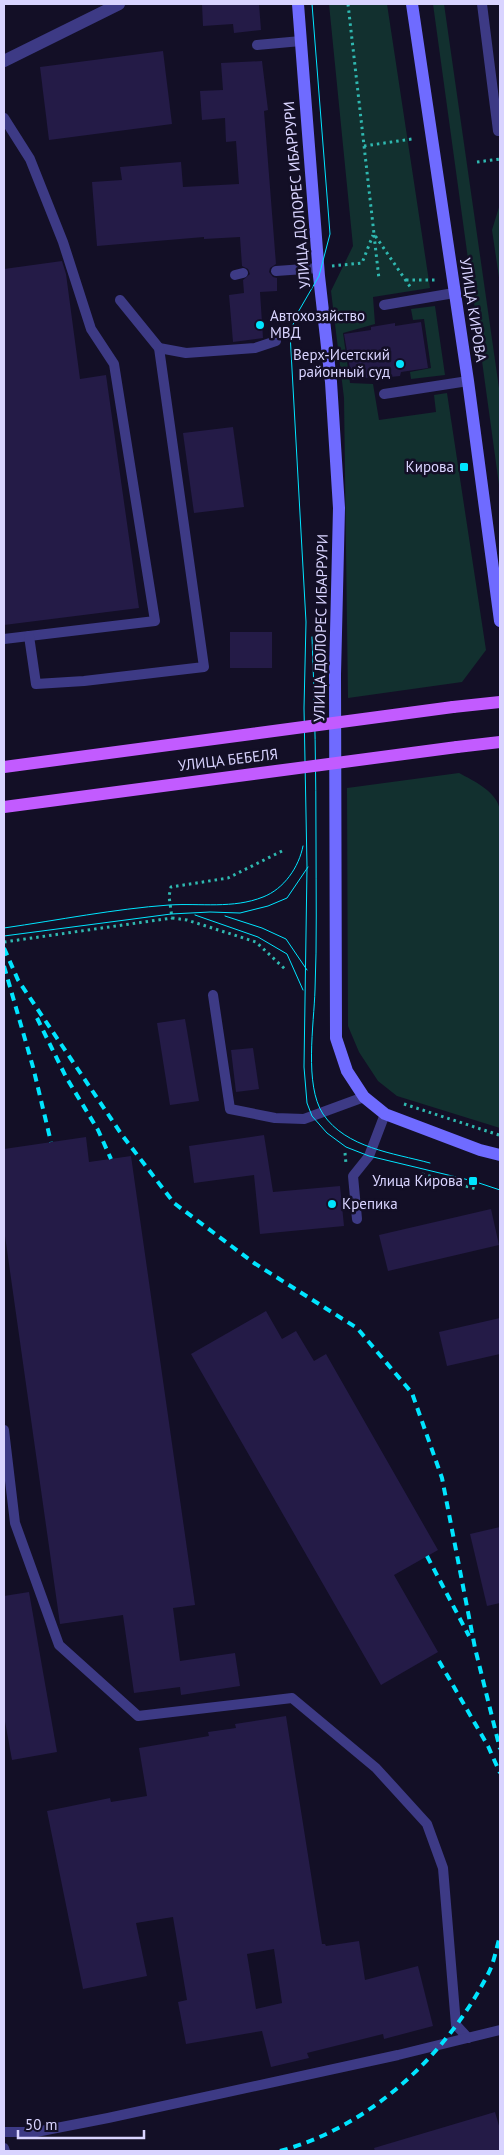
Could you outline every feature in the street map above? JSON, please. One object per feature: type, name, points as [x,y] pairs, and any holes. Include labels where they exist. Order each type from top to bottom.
[{"type":"main road","name":"УЛИЦА ДОЛОРЕС ИБАРРУРИ","points":[[298,4],[319,268],[331,382],[338,508],[335,674],[336,1038],[346,1071],[364,1097],[385,1114],[480,1150],[500,1155]]},
{"type":"main road","name":"УЛИЦА КИРОВА","points":[[412,4],[468,382],[500,620]]},
{"type":"main road","name":"УЛИЦА БЕБЕЛЯ","points":[[4,767],[500,702]]},
{"type":"main road","name":"УЛИЦА БЕБЕЛЯ","points":[[4,807],[500,742]]},
{"type":"street","points":[[4,61],[119,4]]},
{"type":"lane","points":[[482,4],[498,131]]},
{"type":"lane","points":[[257,45],[301,41]]},
{"type":"lane","points":[[4,118],[30,159],[63,242],[91,329],[114,364],[154,621],[4,639]]},
{"type":"lane","points":[[276,271],[319,268]]},
{"type":"lane","points":[[384,305],[454,293]]},
{"type":"lane","points":[[29,636],[36,684],[84,682],[204,667],[159,348],[120,300]]},
{"type":"lane","points":[[159,348],[186,354],[255,348],[276,342]]},
{"type":"lane","points":[[384,394],[468,382]]},
{"type":"lane","points":[[213,995],[230,1110],[275,1118],[304,1118],[364,1097]]},
{"type":"lane","points":[[357,1218],[353,1176],[369,1156],[385,1114]]},
{"type":"lane","points":[[4,1430],[15,1523],[59,1645],[138,1716],[292,1698],[376,1768],[427,1824],[444,1868],[456,2025],[468,2038]]},
{"type":"lane","points":[[4,2132],[45,2130],[500,2030]]},
{"type":"path","points":[[348,4],[379,279]]},
{"type":"path","points":[[364,146],[412,139]]},
{"type":"path","points":[[477,162],[500,159]]},
{"type":"path","points":[[319,268],[362,263],[374,234]]},
{"type":"path","points":[[374,234],[413,291]]},
{"type":"path","points":[[406,280],[436,280]]},
{"type":"path","points":[[172,918],[169,896],[171,887],[228,878],[282,851]]},
{"type":"path","points":[[4,942],[172,918],[187,920],[256,942],[286,970]]},
{"type":"path","points":[[395,1101],[499,1135]]},
{"type":"path","points":[[422,1174],[476,1188]]},
{"type":"green space","points":[[329,4],[387,4],[430,288],[373,297],[375,324],[343,333],[350,383],[373,384],[379,420],[436,412],[434,395],[447,393],[486,650],[462,682],[348,698],[344,398],[331,291],[353,246]]},
{"type":"green space","points":[[433,4],[444,4],[500,395],[500,492]]},
{"type":"green space","points":[[500,204],[500,284],[492,230]]},
{"type":"green space","points":[[435,306],[445,375],[411,379],[410,372],[431,368],[424,319],[413,320],[411,309]]},
{"type":"green space","points":[[459,773],[490,793],[495,798],[500,811],[500,1128],[397,1096],[378,1081],[359,1052],[348,1026],[347,788]]},
{"type":"building","points":[[202,4],[259,4],[261,30],[234,33],[233,24],[203,26]]},
{"type":"building","points":[[163,51],[172,124],[49,140],[40,67]]},
{"type":"building","points":[[262,61],[268,110],[264,111],[276,264],[270,268],[269,272],[273,277],[277,278],[277,291],[260,292],[263,338],[233,342],[229,295],[244,293],[243,280],[250,274],[248,269],[242,266],[240,237],[204,239],[204,237],[97,246],[92,182],[122,180],[120,167],[181,162],[183,187],[239,184],[236,141],[226,142],[225,118],[202,120],[200,91],[223,90],[221,63]]},
{"type":"building","points":[[62,261],[66,274],[80,379],[106,375],[139,608],[4,625],[4,269]]},
{"type":"building","points":[[421,322],[428,368],[401,372],[400,376],[378,379],[378,376],[352,380],[344,334],[371,330],[371,327],[395,323],[395,326]]},
{"type":"building","points":[[233,427],[244,507],[194,513],[183,433]]},
{"type":"building","points":[[230,632],[272,632],[272,668],[230,668]]},
{"type":"building","points":[[185,1019],[199,1101],[170,1105],[157,1023]]},
{"type":"building","points":[[253,1048],[259,1089],[236,1092],[231,1050]]},
{"type":"building","points":[[264,1135],[273,1192],[340,1186],[344,1226],[260,1234],[254,1175],[194,1183],[189,1146]]},
{"type":"building","points":[[86,1137],[89,1162],[131,1156],[195,1605],[173,1608],[180,1661],[235,1653],[240,1686],[181,1695],[180,1687],[134,1693],[123,1615],[60,1624],[4,1229],[4,1149]]},
{"type":"building","points":[[491,1209],[499,1245],[388,1271],[379,1235]]},
{"type":"building","points":[[266,1311],[282,1339],[296,1331],[314,1361],[326,1354],[438,1550],[394,1575],[438,1652],[381,1685],[191,1354]]},
{"type":"building","points":[[500,1318],[500,1354],[447,1366],[439,1332]]},
{"type":"building","points":[[500,1527],[500,1603],[487,1606],[470,1534]]},
{"type":"building","points":[[29,1592],[57,1752],[12,1760],[4,1716],[4,1596]]},
{"type":"building","points":[[286,1716],[322,1944],[326,1946],[359,1941],[365,1980],[418,1966],[433,2026],[384,2039],[383,2034],[307,2053],[309,2058],[271,2067],[262,2031],[186,2044],[178,2002],[187,2000],[173,1917],[136,1923],[147,1976],[83,1989],[47,1811],[110,1798],[111,1802],[147,1796],[139,1748],[209,1736],[208,1732],[236,1728],[235,1724]],"holes":[[[274,1949],[282,2003],[256,2009],[247,1954]]]},
{"type":"building","points":[[495,2112],[500,2129],[500,2151],[375,2151],[374,2148]]},
{"type":"tram line","points":[[312,4],[330,234],[319,276],[297,314],[290,333],[306,622],[304,708],[307,867],[304,1067],[307,1103],[312,1116],[327,1133],[346,1147],[369,1156],[473,1181],[500,1190]]},
{"type":"tram line","points":[[312,637],[316,816],[316,953],[312,1071],[317,1102],[323,1114],[344,1135],[357,1142],[386,1152],[430,1163]]},
{"type":"tram line","points":[[4,928],[148,907],[217,905],[252,901],[271,893],[284,883],[298,862],[303,846]]},
{"type":"tram line","points":[[4,936],[171,914],[240,913],[268,906],[287,898],[308,867]]},
{"type":"tram line","points":[[195,915],[258,937],[287,954],[303,990]]},
{"type":"tram line","points":[[225,916],[262,928],[286,939],[307,970]]},
{"type":"railway","points":[[4,948],[18,980],[122,1135],[174,1203],[254,1263],[357,1328],[412,1393],[442,1478],[475,1648],[500,1749]]},
{"type":"railway","points":[[4,966],[33,1067],[51,1142]]},
{"type":"railway","points":[[37,1018],[66,1077],[98,1130],[111,1159]]},
{"type":"railway","points":[[427,1556],[469,1636]]},
{"type":"railway","points":[[439,1661],[488,1746],[500,1773]]},
{"type":"railway","points":[[280,2151],[313,2140],[344,2125],[374,2106],[427,2061],[470,2006],[489,1971],[500,1936]]},
{"type":"place","name":"Автохозяйство МВД","points":[[260,325]]},
{"type":"place","name":"Верх-Исетский районный суд","points":[[400,364]]},
{"type":"place","name":"Кирова","points":[[464,467]]},
{"type":"place","name":"Улица Кирова","points":[[473,1181]]},
{"type":"place","name":"Крепика","points":[[332,1204]]}]
